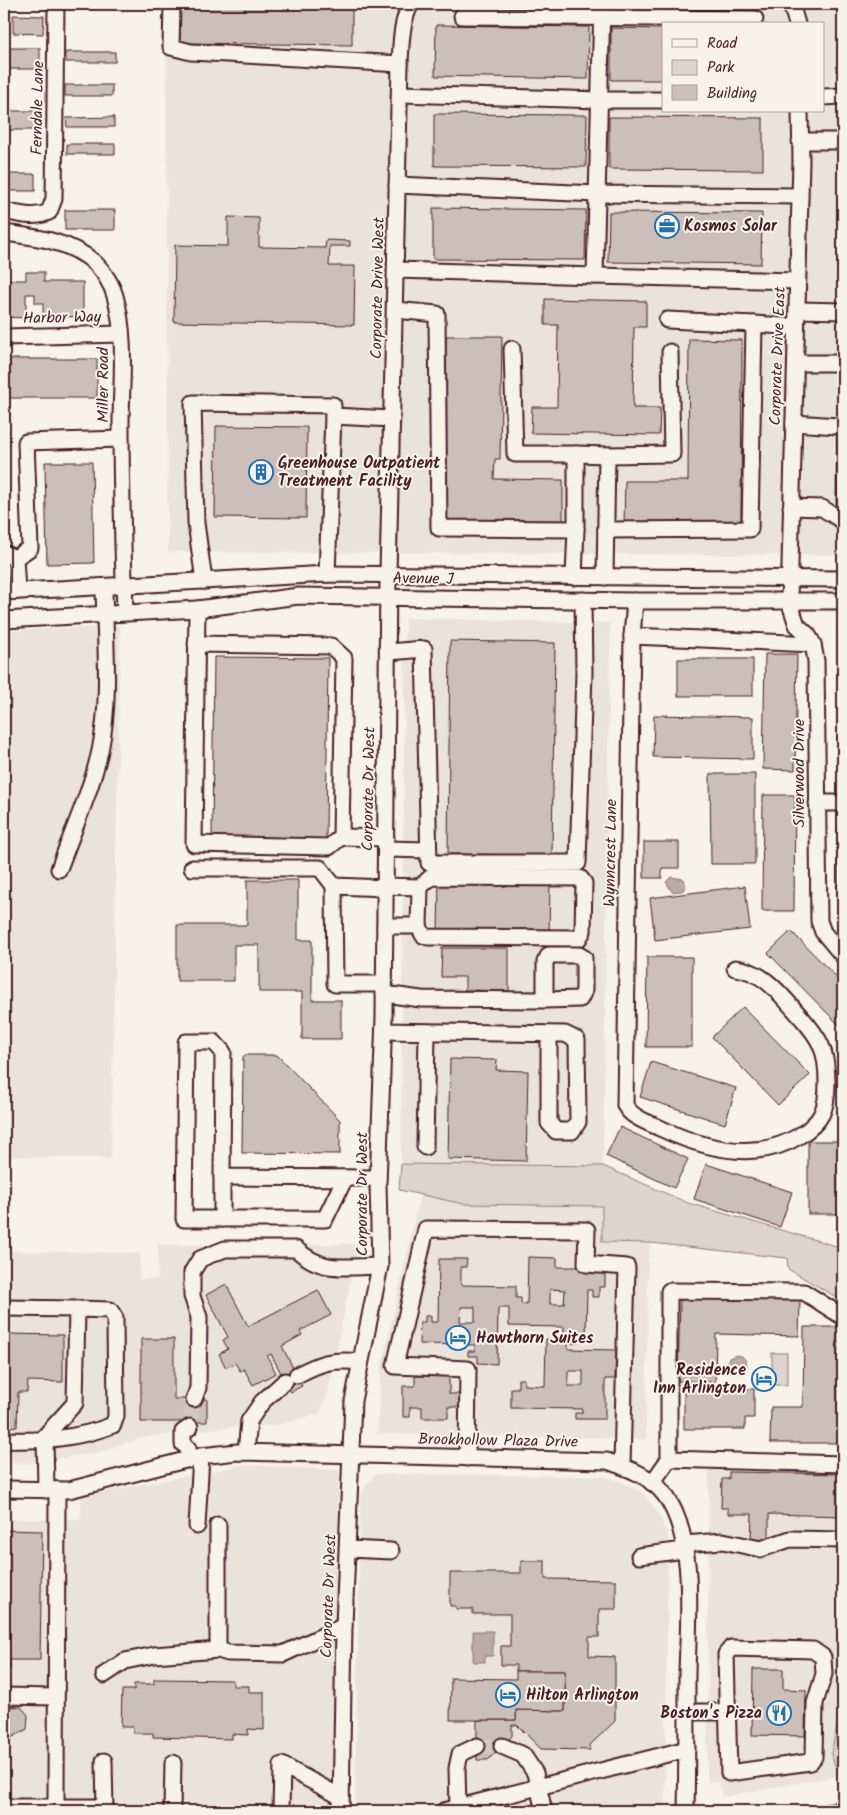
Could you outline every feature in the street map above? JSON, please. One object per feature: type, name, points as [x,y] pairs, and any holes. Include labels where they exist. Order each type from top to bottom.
[{"type":"street","name":"Ferndale Lane","points":[[4,211],[34,216],[49,212],[54,199],[56,4]]},
{"type":"street","points":[[172,4],[171,48],[191,52],[400,64]]},
{"type":"street","name":"Corporate Drive West","points":[[388,574],[400,64],[401,44],[411,4]]},
{"type":"street","points":[[792,4],[796,22]]},
{"type":"street","points":[[595,276],[602,11]]},
{"type":"street","points":[[462,16],[602,11],[755,19]]},
{"type":"street","points":[[400,94],[662,100]]},
{"type":"street","points":[[824,97],[843,96]]},
{"type":"street","name":"Corporate Drive East","points":[[789,601],[800,196],[800,112]]},
{"type":"street","points":[[800,141],[843,141]]},
{"type":"street","points":[[398,185],[597,194],[800,196]]},
{"type":"street","name":"Miller Road","points":[[4,233],[58,242],[84,255],[97,264],[108,280],[115,296],[121,334],[121,439],[125,612]]},
{"type":"street","points":[[396,270],[798,281]]},
{"type":"street","points":[[394,310],[437,314],[439,528],[576,529]]},
{"type":"street","points":[[797,310],[843,311]]},
{"type":"street","points":[[668,320],[796,327]]},
{"type":"street","points":[[606,530],[750,529],[754,324]]},
{"type":"street","name":"Harbor Way","points":[[4,336],[121,334]]},
{"type":"street","points":[[512,349],[515,454],[672,454],[670,352]]},
{"type":"street","points":[[796,363],[843,364]]},
{"type":"street","points":[[204,581],[196,523],[193,403],[333,406],[327,574]]},
{"type":"street","points":[[333,416],[392,419]]},
{"type":"street","points":[[794,423],[838,426],[843,423]]},
{"type":"street","points":[[10,592],[9,555],[30,548],[26,442],[121,439]]},
{"type":"street","points":[[574,577],[576,454]]},
{"type":"street","points":[[605,578],[607,455]]},
{"type":"street","points":[[791,507],[822,508],[843,521]]},
{"type":"street","name":"Avenue J","points":[[10,592],[327,574],[843,579]]},
{"type":"street","name":"Corporate Dr West","points":[[341,1804],[344,1626],[353,1401],[380,1266],[378,1178],[384,1031],[389,652],[388,574]]},
{"type":"street","points":[[59,869],[92,780],[100,748],[106,695],[104,588]]},
{"type":"street","name":"Avenue J","points":[[4,620],[197,609],[299,596],[635,601],[843,601]]},
{"type":"street","points":[[389,652],[424,649],[429,863],[578,863],[584,673],[583,600]]},
{"type":"street","name":"Wynncrest Lane","points":[[635,601],[632,636],[624,1105],[632,1114],[681,1138],[722,1149],[766,1150],[790,1142],[808,1130],[820,1118],[827,1103],[825,1052],[815,1033],[772,986],[758,974],[748,969],[735,968]]},
{"type":"street","points":[[789,601],[797,625],[808,635],[813,644]]},
{"type":"street","points":[[197,609],[194,844],[329,847],[341,837],[428,850]]},
{"type":"street","points":[[632,636],[813,644]]},
{"type":"street","points":[[196,644],[331,646],[344,658],[341,837]]},
{"type":"street","name":"Silverwood Drive","points":[[813,644],[816,661],[819,921],[822,932],[841,949]]},
{"type":"street","points":[[817,803],[843,803]]},
{"type":"street","points":[[192,868],[320,868],[334,886],[334,984],[384,989],[421,999],[545,1000]]},
{"type":"street","points":[[334,886],[420,887],[431,877],[580,878],[584,883],[583,931],[579,938],[428,937],[424,935],[419,926],[420,887]]},
{"type":"street","points":[[385,926],[419,926]]},
{"type":"street","points":[[384,1031],[566,1034],[577,1040],[578,1122],[572,1131],[556,1131],[549,1123],[549,1034]]},
{"type":"street","points":[[425,1147],[427,1032]]},
{"type":"street","points":[[222,1219],[223,1052],[214,1042],[186,1042],[184,1219],[222,1219],[325,1219],[345,1178]]},
{"type":"street","points":[[222,1177],[378,1178]]},
{"type":"street","points":[[467,1458],[468,1369],[395,1366],[426,1229],[587,1230],[586,1264],[627,1267],[622,1466]]},
{"type":"street","points":[[194,1400],[198,1388],[199,1317],[192,1296],[192,1272],[200,1259],[224,1249],[296,1249],[309,1261],[324,1267],[380,1266]]},
{"type":"street","points":[[652,1483],[669,1460],[669,1291],[804,1292],[843,1317]]},
{"type":"street","points":[[4,1308],[110,1310],[115,1318],[116,1416],[113,1425],[97,1431],[45,1441],[4,1440]]},
{"type":"street","points":[[56,1807],[51,1490],[45,1436],[75,1403],[77,1309]]},
{"type":"street","points":[[246,1452],[249,1421],[262,1402],[291,1378],[322,1362],[337,1360],[360,1362]]},
{"type":"street","points":[[190,1425],[193,1431],[192,1455],[197,1526]]},
{"type":"street","name":"Brookhollow Plaza Drive","points":[[4,1489],[51,1490],[77,1488],[192,1455],[246,1452],[607,1461],[632,1469],[652,1483],[667,1498],[677,1519],[684,1547],[688,1584],[686,1811]]},
{"type":"street","points":[[669,1460],[843,1464]]},
{"type":"street","points":[[218,1526],[218,1650]]},
{"type":"street","points":[[639,1556],[723,1541],[761,1549],[790,1539],[843,1540]]},
{"type":"street","points":[[348,1549],[391,1551]]},
{"type":"street","points":[[104,1675],[125,1661],[154,1655],[218,1650],[228,1653],[283,1654],[344,1626]]},
{"type":"street","points":[[731,1648],[813,1650],[823,1658],[824,1674],[815,1703],[814,1756],[810,1762],[729,1773],[728,1712],[726,1654],[731,1648]]},
{"type":"street","points":[[4,1696],[54,1697]]},
{"type":"street","points":[[687,1712],[728,1712]]},
{"type":"street","points":[[477,1746],[460,1754],[451,1809],[687,1749]]},
{"type":"street","points":[[502,1746],[523,1755],[535,1773],[544,1811]]},
{"type":"street","points":[[4,1807],[105,1809],[104,1761]]},
{"type":"street","points":[[172,1811],[173,1762]]},
{"type":"street","points":[[281,1811],[282,1765],[341,1804]]},
{"type":"street","points":[[831,1811],[843,1809]]},
{"type":"shaded area","points":[[166,4],[843,4],[843,555],[168,552]]},
{"type":"shaded area","points":[[405,618],[610,623],[603,1166],[401,1164]]},
{"type":"shaded area","points":[[120,626],[111,1158],[4,1157],[4,631]]},
{"type":"shaded area","points":[[671,877],[684,879],[686,887],[682,891],[672,892],[666,882]]},
{"type":"shaded area","points":[[420,1194],[465,1204],[602,1206],[602,1242],[651,1243],[648,1257],[646,1439],[377,1434],[381,1370]]},
{"type":"shaded area","points":[[358,1244],[328,1392],[320,1413],[279,1425],[222,1428],[140,1438],[96,1453],[26,1463],[4,1463],[4,1251],[140,1253],[139,1279],[158,1279],[158,1245]]},
{"type":"shaded area","points":[[736,1355],[742,1356],[746,1361],[747,1368],[741,1373],[738,1373],[736,1368],[729,1368],[726,1363],[729,1358]]},
{"type":"shaded area","points":[[709,1462],[843,1463],[843,1698],[831,1754],[835,1765],[843,1775],[722,1797],[719,1782],[707,1782]]},
{"type":"shaded area","points":[[244,1465],[339,1470],[334,1811],[4,1811],[4,1519],[81,1519],[81,1496]]},
{"type":"shaded area","points":[[377,1474],[602,1476],[620,1481],[642,1492],[657,1511],[668,1534],[665,1811],[355,1811],[360,1497],[368,1482]]},
{"type":"shaded area","points":[[473,1631],[493,1631],[493,1656],[485,1656],[485,1662],[473,1662]]},
{"type":"green space","points":[[401,1164],[603,1166],[688,1203],[843,1248],[843,1301],[788,1269],[787,1258],[651,1243],[602,1242],[602,1206],[464,1204],[399,1190]]},
{"type":"green space","points":[[772,1353],[787,1353],[787,1385],[772,1385]]},
{"type":"green space","points":[[843,1698],[843,1774],[835,1765],[831,1754]]},
{"type":"building","points":[[180,4],[352,4],[352,45],[180,43]]},
{"type":"building","points":[[13,15],[44,16],[43,34],[13,33]]},
{"type":"building","points":[[436,25],[589,27],[588,79],[435,76]]},
{"type":"building","points":[[611,28],[662,29],[662,80],[611,80]]},
{"type":"building","points":[[8,48],[40,48],[40,69],[8,69]]},
{"type":"building","points":[[66,52],[115,52],[115,62],[66,62]]},
{"type":"building","points":[[65,85],[112,85],[112,96],[65,96]]},
{"type":"building","points":[[7,111],[38,111],[38,130],[7,130]]},
{"type":"building","points":[[434,114],[587,115],[586,167],[434,166]]},
{"type":"building","points":[[114,117],[114,127],[67,127],[66,118]]},
{"type":"building","points":[[609,117],[763,118],[763,170],[609,169]]},
{"type":"building","points":[[67,144],[115,144],[115,154],[67,154]]},
{"type":"building","points":[[7,174],[35,174],[35,191],[7,191]]},
{"type":"building","points":[[433,208],[586,210],[585,260],[433,259]]},
{"type":"building","points":[[65,210],[115,210],[115,230],[65,230]]},
{"type":"building","points":[[609,212],[762,213],[761,264],[608,262]]},
{"type":"building","points":[[228,217],[259,218],[259,247],[325,248],[326,240],[350,241],[350,246],[330,246],[329,266],[355,266],[354,325],[174,322],[175,245],[228,246]]},
{"type":"building","points":[[26,272],[44,272],[44,282],[83,282],[83,317],[43,316],[43,303],[35,303],[35,294],[26,294],[26,318],[4,317],[4,280],[26,280]]},
{"type":"building","points":[[545,299],[646,301],[646,327],[634,327],[633,408],[660,408],[659,435],[531,433],[532,407],[557,407],[558,325],[545,325]]},
{"type":"building","points":[[446,336],[502,336],[500,459],[495,459],[494,479],[563,480],[563,522],[444,521]]},
{"type":"building","points":[[689,339],[742,340],[741,524],[624,523],[625,481],[688,481]]},
{"type":"building","points":[[4,359],[97,359],[97,398],[4,398]]},
{"type":"building","name":"Greenhouse Outpatient Treatment Facility","points":[[216,426],[307,427],[306,518],[215,517]]},
{"type":"building","points":[[837,435],[843,435],[843,507],[836,506]]},
{"type":"building","points":[[45,462],[92,462],[94,563],[47,564]]},
{"type":"building","points":[[450,641],[555,643],[552,855],[448,854]]},
{"type":"building","points":[[839,642],[843,642],[843,676],[839,676]]},
{"type":"building","points":[[765,654],[797,654],[795,770],[763,769]]},
{"type":"building","points":[[214,657],[328,658],[326,840],[212,839]]},
{"type":"building","points":[[678,659],[753,659],[753,696],[678,696]]},
{"type":"building","points":[[840,708],[843,708],[843,780],[840,780]]},
{"type":"building","points":[[654,715],[753,717],[753,759],[653,757]]},
{"type":"building","points":[[710,774],[755,774],[755,864],[711,864]]},
{"type":"building","points":[[763,795],[795,795],[794,911],[762,911]]},
{"type":"building","points":[[838,826],[843,826],[843,897],[838,897]]},
{"type":"building","points":[[644,842],[679,842],[679,868],[662,868],[662,878],[644,878]]},
{"type":"building","points":[[247,880],[298,880],[298,940],[312,940],[312,1000],[341,1000],[341,1039],[302,1039],[302,992],[259,992],[259,945],[234,945],[234,981],[177,981],[177,925],[247,925]]},
{"type":"building","points":[[439,882],[550,883],[549,934],[438,933]]},
{"type":"building","points":[[745,886],[750,929],[655,940],[650,898]]},
{"type":"building","points":[[791,931],[843,984],[843,1029],[768,953]]},
{"type":"building","points":[[442,948],[509,948],[509,991],[465,990],[465,977],[441,977]]},
{"type":"building","points":[[647,957],[692,957],[692,1047],[646,1047]]},
{"type":"building","points":[[743,1007],[810,1075],[778,1105],[712,1037]]},
{"type":"building","points":[[245,1055],[277,1055],[340,1120],[340,1154],[242,1153],[243,1057]]},
{"type":"building","points":[[450,1059],[497,1060],[496,1070],[528,1071],[526,1161],[448,1159]]},
{"type":"building","points":[[651,1062],[736,1088],[725,1124],[640,1097]]},
{"type":"building","points":[[620,1127],[688,1159],[674,1188],[606,1156]]},
{"type":"building","points":[[808,1141],[843,1141],[843,1214],[808,1214]]},
{"type":"building","points":[[706,1164],[792,1192],[780,1227],[694,1199]]},
{"type":"building","name":"Hawthorn Suites","points":[[528,1257],[557,1258],[557,1267],[605,1267],[605,1287],[599,1287],[599,1297],[592,1297],[592,1290],[587,1290],[586,1338],[578,1338],[578,1343],[568,1343],[568,1349],[616,1350],[615,1379],[605,1379],[605,1419],[575,1419],[575,1413],[582,1413],[582,1409],[511,1408],[511,1388],[518,1388],[518,1379],[524,1379],[524,1385],[545,1386],[546,1339],[564,1339],[564,1327],[509,1326],[509,1308],[498,1308],[497,1364],[478,1363],[478,1356],[468,1356],[468,1351],[475,1351],[475,1345],[419,1344],[420,1322],[425,1322],[425,1316],[431,1316],[431,1322],[438,1322],[439,1259],[467,1259],[466,1267],[461,1267],[461,1285],[516,1286],[516,1298],[521,1298],[521,1304],[527,1304]],"holes":[[[550,1289],[565,1290],[564,1304],[550,1304]],[[461,1307],[475,1307],[475,1322],[460,1322]],[[568,1371],[583,1371],[583,1386],[568,1386]]]},
{"type":"building","points":[[226,1284],[248,1326],[318,1290],[331,1315],[300,1331],[302,1335],[282,1346],[302,1386],[291,1392],[271,1354],[267,1356],[276,1373],[253,1385],[244,1369],[240,1371],[235,1363],[226,1368],[219,1354],[228,1349],[223,1340],[228,1337],[206,1295]]},
{"type":"building","points":[[680,1298],[800,1300],[799,1336],[716,1334],[715,1382],[678,1381]]},
{"type":"building","points":[[804,1327],[841,1327],[840,1443],[770,1443],[771,1407],[803,1407]]},
{"type":"building","points":[[4,1334],[63,1335],[63,1382],[28,1381],[27,1392],[18,1392],[17,1427],[4,1426]]},
{"type":"building","points":[[141,1339],[174,1339],[174,1399],[207,1399],[207,1422],[141,1422]]},
{"type":"building","points":[[415,1376],[449,1376],[449,1394],[462,1394],[462,1407],[448,1407],[448,1418],[422,1418],[422,1407],[410,1407],[410,1417],[403,1417],[403,1386],[415,1386]]},
{"type":"building","points":[[684,1388],[754,1389],[754,1418],[745,1418],[745,1429],[684,1429]]},
{"type":"building","points":[[729,1472],[843,1474],[843,1516],[769,1514],[769,1540],[751,1540],[752,1514],[728,1514],[728,1508],[721,1508],[722,1479],[729,1479]]},
{"type":"building","points":[[4,1530],[42,1531],[40,1660],[10,1660],[10,1669],[4,1669]]},
{"type":"building","points":[[521,1561],[545,1561],[545,1579],[616,1580],[616,1609],[599,1609],[599,1637],[589,1637],[589,1656],[615,1657],[615,1721],[590,1745],[590,1750],[541,1749],[517,1725],[512,1725],[512,1736],[488,1760],[477,1760],[477,1720],[516,1720],[516,1710],[565,1711],[565,1671],[516,1671],[516,1665],[501,1665],[501,1646],[510,1646],[510,1614],[473,1614],[473,1609],[456,1609],[456,1606],[450,1606],[450,1573],[521,1573]]},
{"type":"building","name":"Boston's Pizza","points":[[753,1669],[783,1669],[783,1689],[806,1690],[805,1736],[752,1735]]},
{"type":"building","name":"Hilton Arlington","points":[[516,1671],[565,1671],[565,1711],[516,1710],[516,1720],[450,1720],[451,1678],[516,1679]]},
{"type":"building","points":[[154,1679],[233,1680],[233,1686],[249,1686],[249,1692],[264,1692],[264,1730],[248,1729],[248,1735],[232,1734],[232,1739],[153,1737],[153,1733],[133,1733],[133,1727],[121,1727],[122,1690],[134,1690],[134,1684],[154,1684]]},
{"type":"building","points":[[4,1706],[21,1707],[28,1715],[27,1729],[4,1742]]},
{"type":"tunnel","points":[[190,1422],[194,1399]]},
{"type":"tunnel","points":[[477,1746],[502,1746]]},
{"type":"place","name":"Kosmos Solar","points":[[667,226]]},
{"type":"place","name":"Greenhouse Outpatient Treatment Facility","points":[[261,472]]},
{"type":"place","name":"Hawthorn Suites","points":[[458,1338]]},
{"type":"place","name":"Residence Inn Arlington","points":[[764,1379]]},
{"type":"place","name":"Hilton Arlington","points":[[508,1695]]},
{"type":"place","name":"Boston's Pizza","points":[[779,1713]]}]
